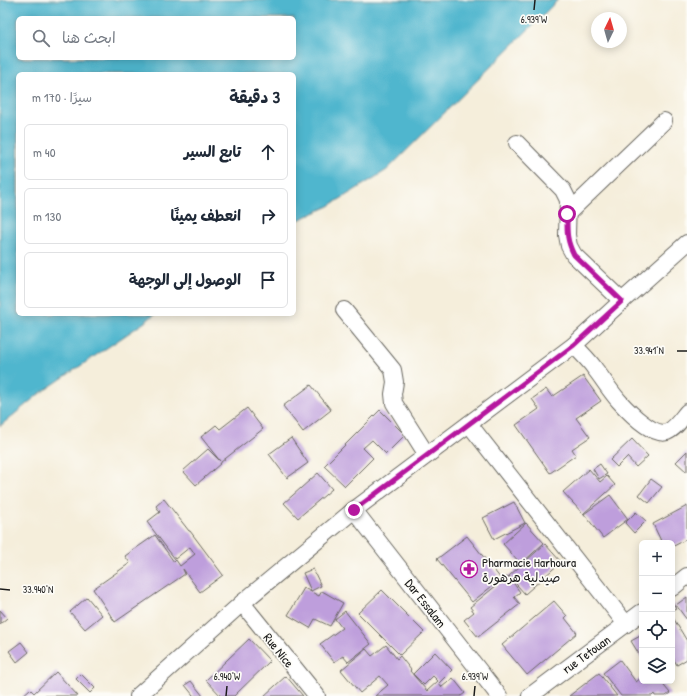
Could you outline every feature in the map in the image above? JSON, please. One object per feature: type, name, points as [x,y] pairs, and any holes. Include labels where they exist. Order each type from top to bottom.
[{"type":"street","points":[[567,214],[664,121]]},
{"type":"street","points":[[517,143],[563,190],[568,200],[567,235],[569,246],[574,255],[622,301]]},
{"type":"street","points":[[138,696],[242,603],[354,510],[574,345],[687,243]]},
{"type":"street","points":[[344,310],[393,370],[395,382],[393,394],[394,403],[427,455]]},
{"type":"street","points":[[574,345],[595,368],[619,401],[650,429],[659,432],[667,432],[676,425],[687,412]]},
{"type":"street","points":[[469,424],[626,624]]},
{"type":"street","name":"Dar Essalam","points":[[354,510],[499,696]]},
{"type":"street","points":[[675,586],[687,576]]},
{"type":"street","name":"Rue Nice","points":[[242,603],[316,696]]},
{"type":"street","name":"rue Tetouan","points":[[530,696],[639,614]]},
{"type":"water","points":[[0,0],[558,0],[387,170],[329,206],[296,221],[296,72],[16,72],[16,316],[152,316],[39,394],[0,426]]},
{"type":"building","points":[[583,376],[601,401],[576,418],[590,437],[572,449],[576,455],[550,473],[516,425],[539,409],[532,399],[546,389],[552,397]]},
{"type":"building","points":[[311,385],[331,410],[303,432],[283,406]]},
{"type":"building","points":[[247,408],[263,429],[221,462],[196,485],[183,471],[208,449],[220,461],[201,437],[216,425],[220,429]]},
{"type":"building","points":[[380,410],[405,435],[386,454],[372,440],[363,448],[373,458],[345,486],[324,466]]},
{"type":"building","points":[[291,438],[308,463],[287,478],[269,454]]},
{"type":"building","points":[[632,439],[648,456],[636,467],[627,457],[617,467],[610,460]]},
{"type":"building","points":[[687,451],[687,472],[676,462]]},
{"type":"building","points":[[600,464],[607,474],[599,479],[593,469]]},
{"type":"building","points":[[589,469],[600,482],[607,476],[615,485],[583,514],[563,492]]},
{"type":"building","points":[[318,473],[332,489],[298,518],[284,503]]},
{"type":"building","points":[[651,479],[662,487],[649,503],[639,495]]},
{"type":"building","points":[[610,495],[628,519],[603,538],[584,514]]},
{"type":"building","points":[[164,499],[223,575],[200,592],[183,569],[185,574],[115,622],[93,589],[130,563],[125,556],[155,535],[174,562],[176,560],[180,566],[195,554],[190,547],[175,559],[147,522],[160,512],[156,506]]},
{"type":"building","points":[[514,502],[525,523],[494,539],[483,518]]},
{"type":"building","points":[[687,506],[687,539],[675,545],[675,540],[661,540],[653,524]]},
{"type":"building","points":[[636,512],[646,521],[634,533],[625,523]]},
{"type":"building","points":[[526,523],[544,543],[521,564],[503,544]]},
{"type":"building","name":"Pharmacie Harhoura صيدلية هرهورة","points":[[467,536],[501,579],[472,602],[437,559]]},
{"type":"building","points":[[545,544],[561,562],[525,594],[509,576]]},
{"type":"building","points":[[313,569],[321,586],[311,591],[303,573]]},
{"type":"building","points":[[508,576],[520,592],[514,597],[520,604],[478,637],[464,620],[474,612],[470,607]]},
{"type":"building","points":[[304,588],[319,596],[322,591],[343,603],[330,626],[315,619],[310,628],[288,615]]},
{"type":"building","points":[[382,590],[424,632],[400,655],[358,613]]},
{"type":"building","points":[[87,597],[102,615],[85,629],[70,612]]},
{"type":"building","points":[[687,597],[687,620],[676,605]]},
{"type":"building","points":[[554,601],[567,616],[565,618],[577,633],[527,675],[502,645]]},
{"type":"building","points":[[0,610],[7,618],[0,624]]},
{"type":"building","points":[[345,611],[371,644],[348,662],[343,656],[334,662],[320,644],[342,628],[335,619]]},
{"type":"building","points":[[675,621],[687,641],[687,659],[677,665],[675,661]]},
{"type":"building","points":[[639,637],[639,654],[631,641]]},
{"type":"building","points":[[249,639],[270,661],[234,696],[221,696],[206,680]]},
{"type":"building","points":[[21,642],[29,652],[17,662],[9,651]]},
{"type":"building","points":[[386,645],[397,659],[400,656],[411,670],[410,671],[427,691],[438,681],[433,676],[424,685],[413,674],[435,652],[452,670],[439,683],[442,687],[453,678],[465,693],[461,696],[375,696],[388,685],[380,676],[360,693],[341,670],[366,649],[372,656]]},
{"type":"building","points":[[620,660],[636,682],[639,680],[639,684],[662,684],[670,693],[666,696],[655,696],[654,694],[652,696],[621,696],[603,673]]},
{"type":"building","points":[[56,672],[78,696],[22,696],[30,689],[34,693]]},
{"type":"building","points":[[599,673],[617,696],[569,696]]},
{"type":"building","points":[[81,674],[95,688],[90,693],[76,679]]},
{"type":"building","points":[[286,676],[303,696],[264,696]]},
{"type":"building","points":[[191,681],[203,696],[192,696],[193,695],[185,685]]},
{"type":"place","name":"Pharmacie Harhoura صيدلية هرهورة","points":[[469,569]]},
{"type":"route","points":[[354,510],[574,345],[622,301],[574,255],[569,246],[567,235],[567,214]]}]
